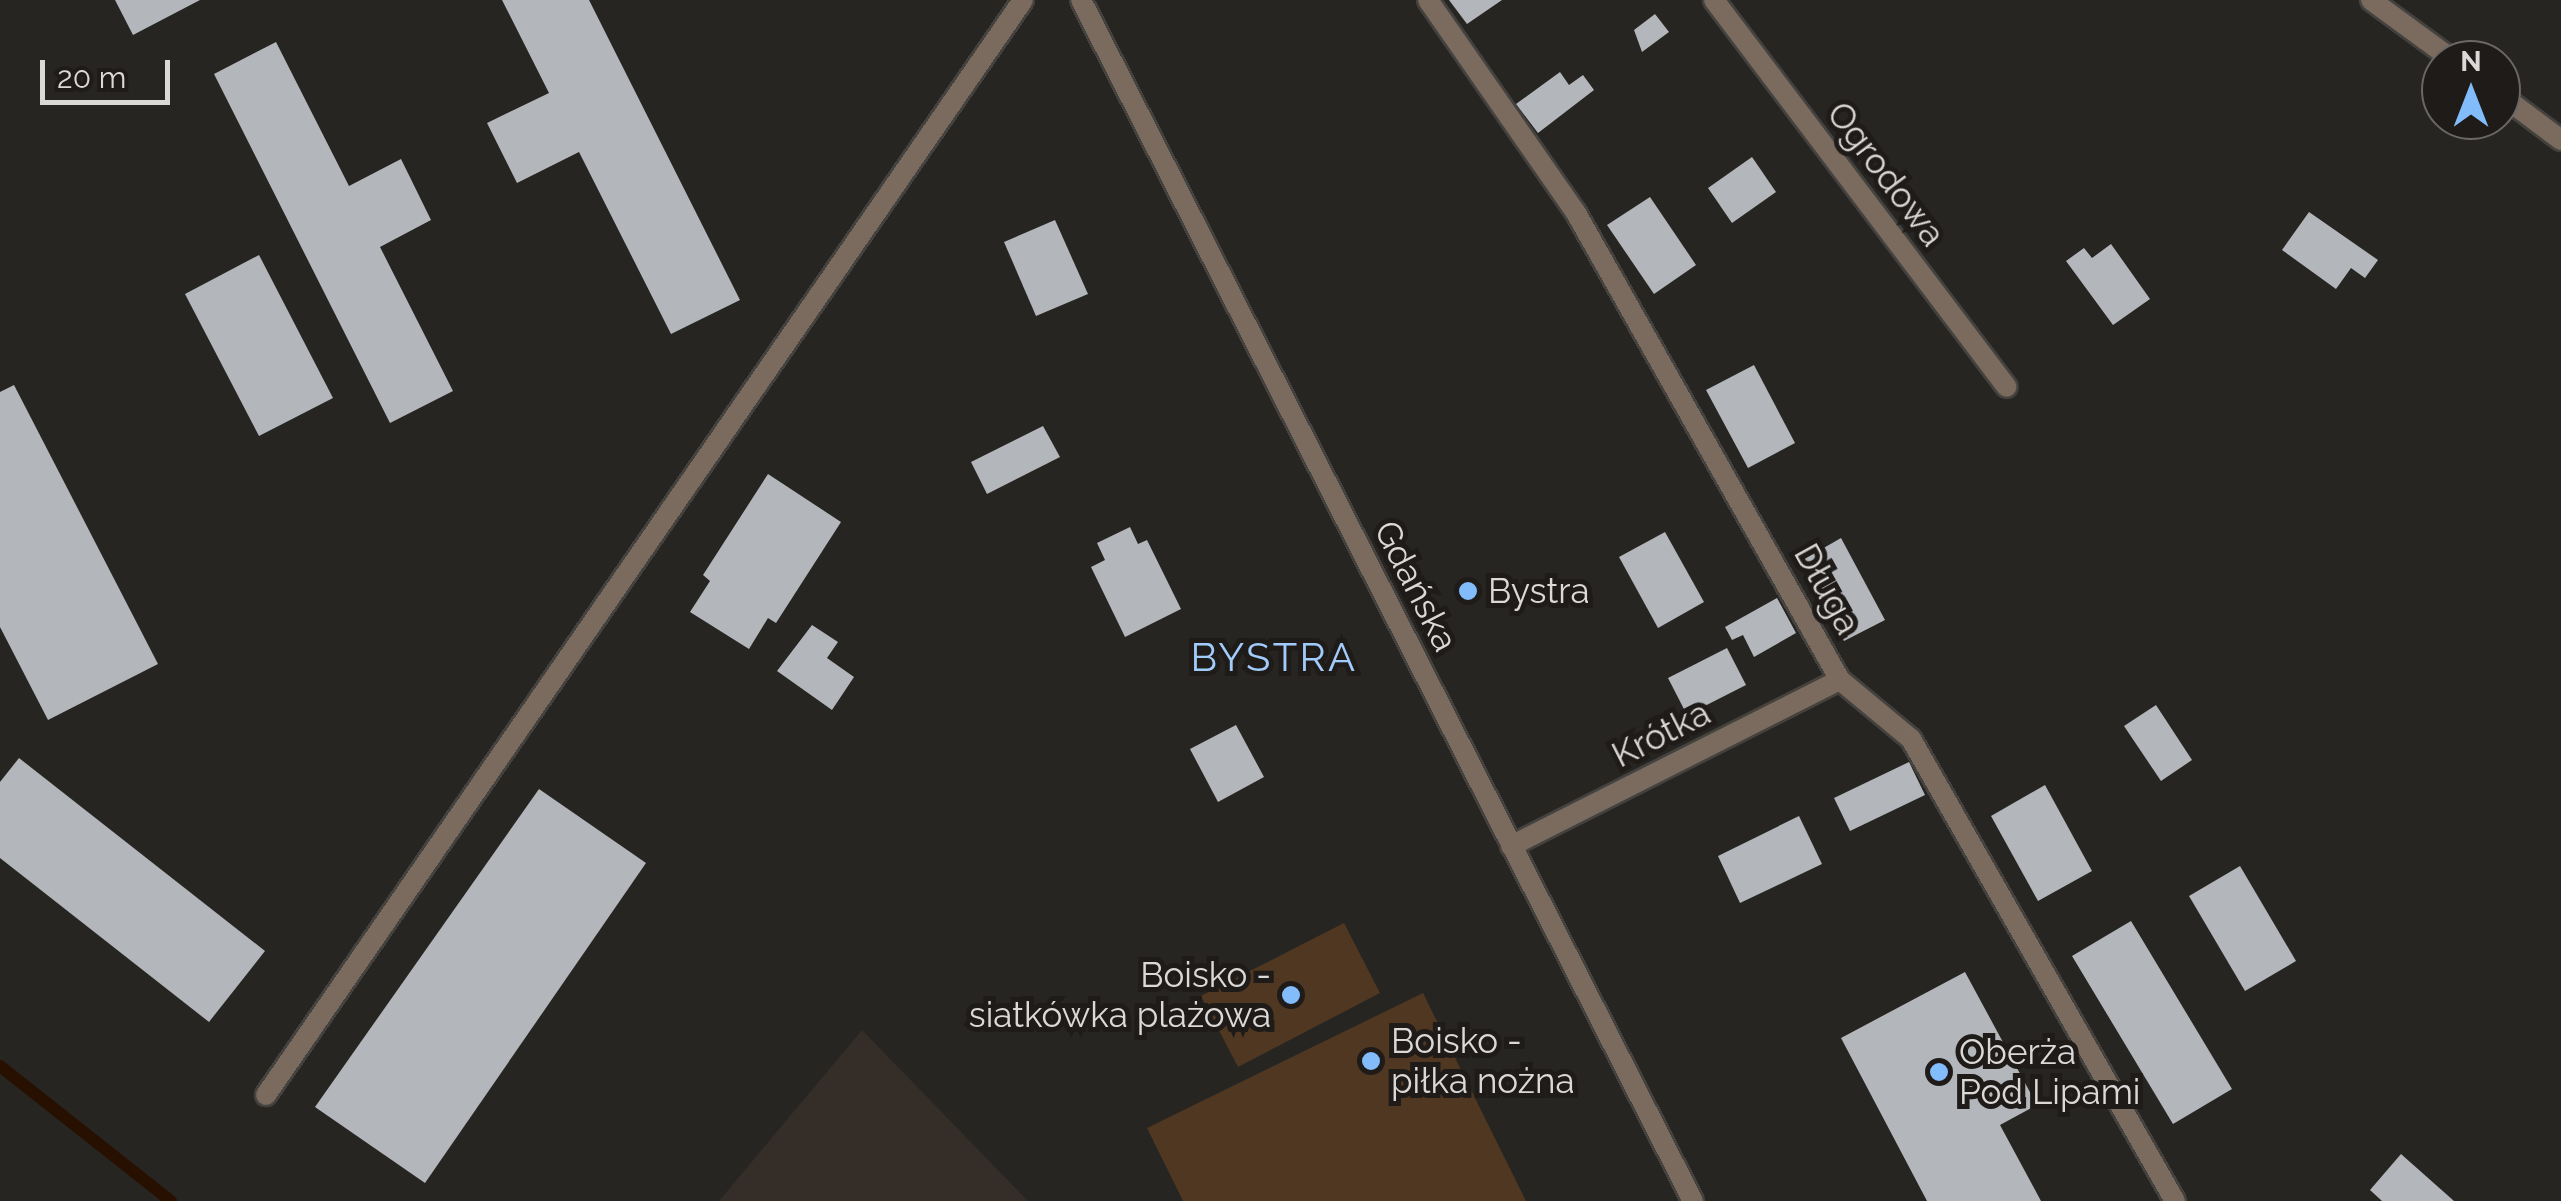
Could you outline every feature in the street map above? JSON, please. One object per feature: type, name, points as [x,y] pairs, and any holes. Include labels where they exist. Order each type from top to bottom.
[{"type":"street","points":[[266,1095],[1023,0]]},
{"type":"street","name":"Gdańska","points":[[1081,0],[1693,1201]]},
{"type":"street","name":"Długa","points":[[1428,0],[1576,213],[1840,680],[1911,739],[2174,1201]]},
{"type":"street","name":"Ogrodowa","points":[[1714,0],[2006,386]]},
{"type":"street","points":[[2371,0],[2426,40]]},
{"type":"street","points":[[2521,110],[2561,140]]},
{"type":"street","name":"Krótka","points":[[1511,846],[1840,680]]},
{"type":"shaded area","name":"Boisko - siatkówka plażowa","points":[[1344,923],[1380,993],[1238,1067],[1201,996]]},
{"type":"shaded area","name":"Boisko - piłka nożna","points":[[1423,993],[1526,1201],[1183,1201],[1147,1128]]},
{"type":"shaded area","points":[[862,1030],[1028,1201],[719,1201]]},
{"type":"building","points":[[115,0],[200,0],[133,35]]},
{"type":"building","points":[[502,0],[589,0],[740,300],[671,334],[579,152],[517,183],[487,123],[549,93]]},
{"type":"building","points":[[1449,0],[1502,0],[1467,24]]},
{"type":"building","points":[[1655,14],[1669,32],[1642,52],[1634,30]]},
{"type":"building","points":[[276,42],[349,186],[401,159],[431,220],[380,247],[453,391],[390,423],[214,74]]},
{"type":"building","points":[[1560,72],[1569,85],[1583,75],[1594,90],[1538,133],[1516,104]]},
{"type":"building","points":[[1752,157],[1776,192],[1732,223],[1708,188]]},
{"type":"building","points":[[1650,197],[1696,265],[1654,294],[1607,225]]},
{"type":"building","points":[[2309,212],[2378,260],[2365,278],[2351,268],[2336,289],[2282,250]]},
{"type":"building","points":[[1055,220],[1088,294],[1036,316],[1004,242]]},
{"type":"building","points":[[2111,244],[2150,299],[2113,325],[2066,261],[2084,248],[2092,258]]},
{"type":"building","points":[[259,255],[333,398],[259,436],[185,294]]},
{"type":"building","points":[[1754,365],[1795,443],[1748,468],[1706,390]]},
{"type":"building","points":[[14,385],[158,664],[48,720],[0,627],[0,392]]},
{"type":"building","points":[[1043,426],[1060,457],[987,494],[971,462]]},
{"type":"building","points":[[768,474],[841,522],[776,623],[768,618],[749,649],[690,612],[710,581],[703,575]]},
{"type":"building","points":[[1130,527],[1138,544],[1147,540],[1181,609],[1125,637],[1091,567],[1105,560],[1097,543]]},
{"type":"building","points":[[1665,532],[1704,602],[1658,628],[1619,557]]},
{"type":"building","points":[[1841,538],[1885,620],[1844,641],[1801,561]]},
{"type":"building","points":[[1777,598],[1796,633],[1754,657],[1743,635],[1732,640],[1725,627]]},
{"type":"building","points":[[812,625],[838,642],[827,658],[854,677],[832,710],[777,671]]},
{"type":"building","points":[[1727,648],[1746,685],[1687,715],[1668,678]]},
{"type":"building","points":[[2156,705],[2192,760],[2161,781],[2124,726]]},
{"type":"building","points":[[1236,725],[1264,777],[1218,802],[1190,749]]},
{"type":"building","points":[[19,758],[265,951],[209,1022],[0,858],[0,782]]},
{"type":"building","points":[[1909,762],[1925,795],[1850,831],[1834,798]]},
{"type":"building","points":[[2045,785],[2092,871],[2038,901],[1991,816]]},
{"type":"building","points":[[539,789],[646,863],[425,1183],[315,1107]]},
{"type":"building","points":[[1799,816],[1822,864],[1740,903],[1718,856]]},
{"type":"building","points":[[2240,866],[2296,961],[2245,991],[2189,896]]},
{"type":"building","points":[[2131,921],[2232,1089],[2173,1124],[2072,956]]},
{"type":"building","name":"Oberża Pod Lipami","points":[[1965,972],[2037,1105],[2000,1125],[2041,1201],[1927,1201],[1841,1038]]},
{"type":"building","points":[[2401,1154],[2454,1201],[2382,1201],[2370,1190]]},
{"type":"waterway","points":[[0,1066],[171,1201]]},
{"type":"place","name":"Bystra","points":[[1468,591]]},
{"type":"place","name":"Boisko - siatkówka plażowa","points":[[1291,995]]},
{"type":"place","name":"Boisko - piłka nożna","points":[[1371,1061]]},
{"type":"place","name":"Oberża Pod Lipami","points":[[1939,1072]]},
{"type":"district","name":"BYSTRA","points":[[1274,657]]}]
